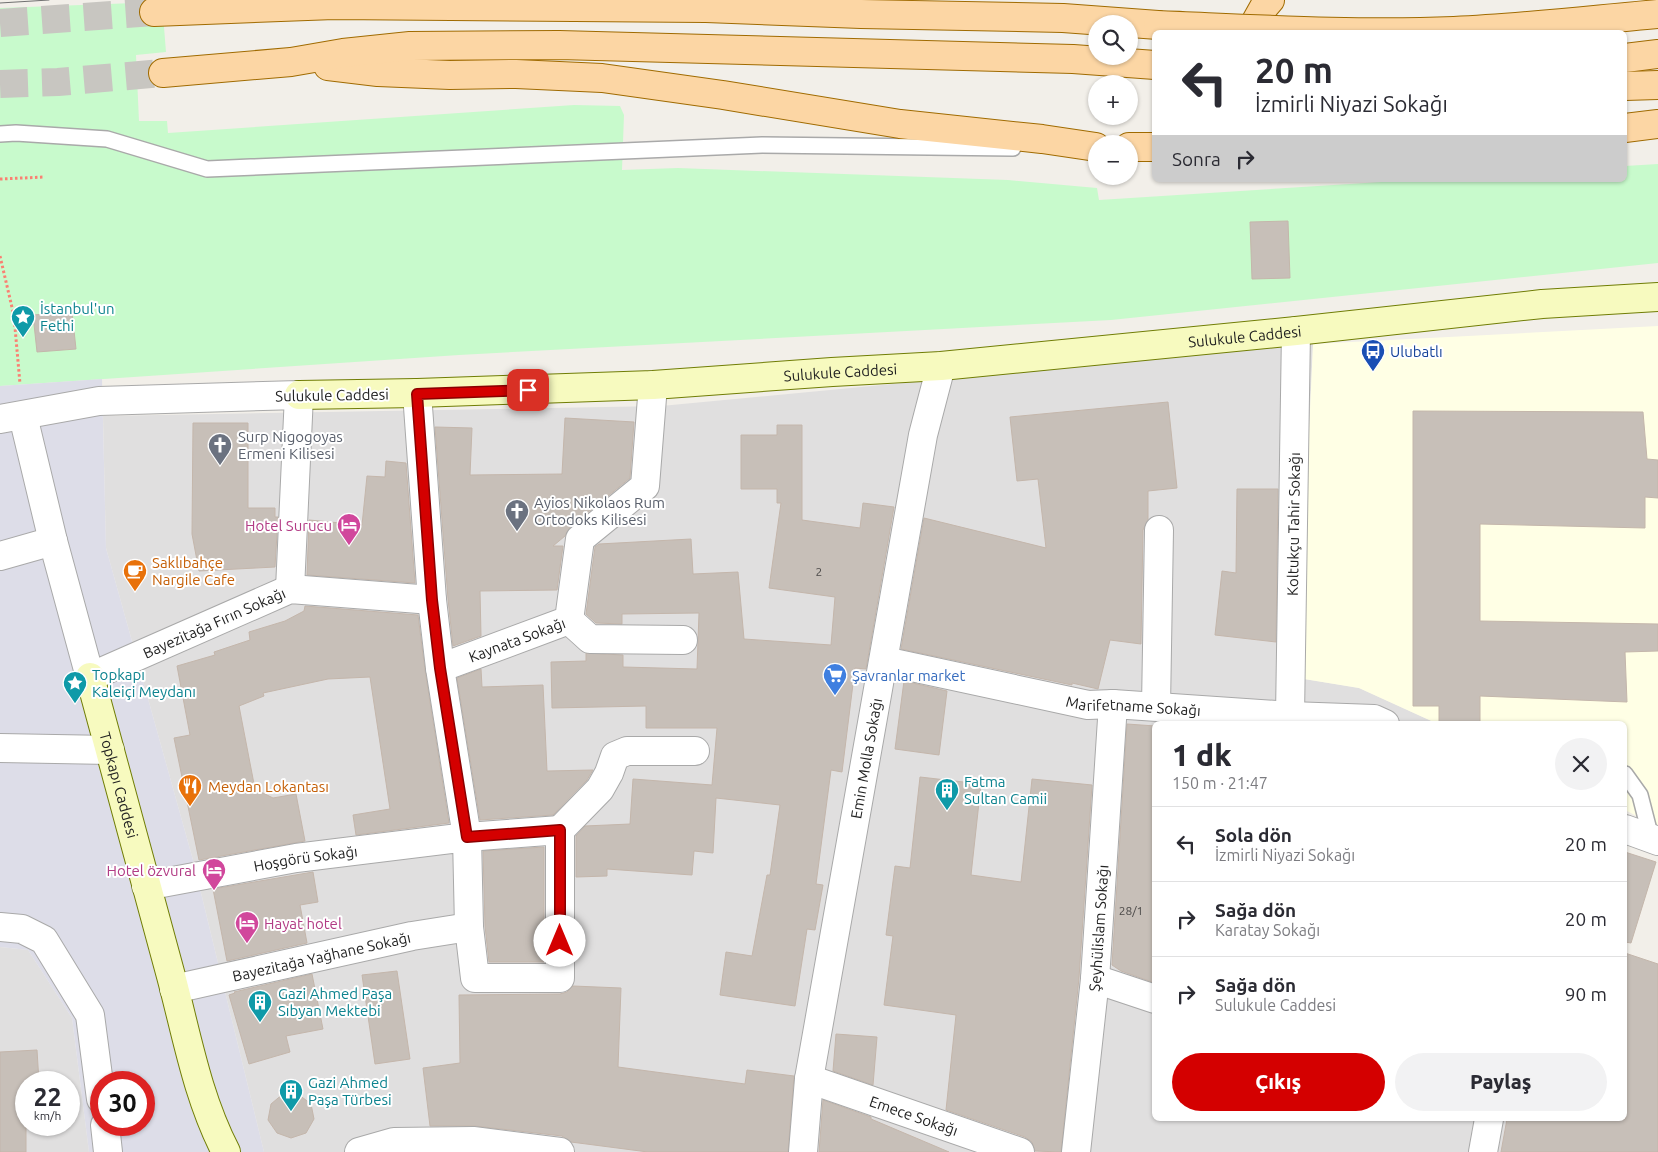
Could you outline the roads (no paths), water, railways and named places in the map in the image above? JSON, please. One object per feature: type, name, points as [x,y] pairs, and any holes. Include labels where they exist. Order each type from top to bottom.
[{"type":"main road","points":[[1251,30],[1270,0]]},
{"type":"main road","points":[[154,12],[334,5],[526,3],[861,14],[1063,18],[1260,30]]},
{"type":"main road","points":[[1467,30],[1658,14]]},
{"type":"main road","points":[[163,73],[291,62],[343,53],[410,46],[559,45],[1073,59],[1151,64]]},
{"type":"main road","points":[[1627,58],[1658,54]]},
{"type":"main road","points":[[291,62],[378,72],[450,75],[516,74],[602,78],[723,95],[900,124],[1032,138],[1088,146]]},
{"type":"main road","points":[[1627,86],[1658,85]]},
{"type":"main road","points":[[1627,128],[1658,124]]},
{"type":"main road","points":[[1138,147],[1152,147]]},
{"type":"street","name":"Sulukule Caddesi","points":[[11,418],[99,401],[299,395],[417,394],[653,385],[942,366],[1296,331],[1542,304],[1658,297]]},
{"type":"street","name":"Koltukçu Tahir Sokağı","points":[[1290,716],[1296,331]]},
{"type":"street","name":"Emin Molla Sokağı","points":[[803,1152],[809,1079],[923,435],[942,366]]},
{"type":"street","name":"Kaynata Sokağı","points":[[440,668],[569,620],[580,540],[645,486],[653,385]]},
{"type":"street","points":[[417,394],[432,600],[440,668],[467,837],[469,927],[474,978],[560,978],[560,830],[600,789],[609,773],[615,756],[627,752],[695,751]]},
{"type":"street","points":[[290,589],[299,395]]},
{"type":"street","name":"Topkapı Caddesi","points":[[11,418],[53,541],[174,989],[193,1067],[214,1129],[226,1152]]},
{"type":"street","points":[[1156,706],[1159,530]]},
{"type":"street","points":[[0,556],[53,541]]},
{"type":"street","name":"Bayezitağa Fırın Sokağı","points":[[90,677],[290,589],[432,600]]},
{"type":"street","points":[[569,620],[590,639],[683,640]]},
{"type":"street","name":"Marifetname Sokağı","points":[[884,661],[1088,706],[1114,704],[1156,706],[1290,716],[1374,719],[1378,721]]},
{"type":"street","name":"Şeyhülislam Sokağı","points":[[1076,1152],[1095,979],[1114,704]]},
{"type":"street","points":[[0,748],[110,750]]},
{"type":"street","name":"Hoşgörü Sokağı","points":[[146,886],[296,858],[467,837],[560,830]]},
{"type":"street","points":[[1627,830],[1655,840]]},
{"type":"street","points":[[0,927],[22,929],[44,940],[90,1015],[97,1071]]},
{"type":"street","name":"Bayezitağa Yağhane Sokağı","points":[[174,989],[412,936],[469,927]]},
{"type":"street","points":[[1095,979],[1152,998]]},
{"type":"street","name":"Emece Sokağı","points":[[809,1079],[1020,1152]]},
{"type":"street","points":[[1483,1152],[1489,1121]]},
{"type":"street","points":[[106,1136],[108,1152]]},
{"type":"street","points":[[359,1152],[394,1142],[473,1141],[560,1152]]},
{"type":"lane","points":[[0,134],[16,133],[107,139],[207,169],[762,145],[1088,147]]},
{"type":"lane","points":[[1627,777],[1640,795],[1655,840]]},
{"type":"tunnel","points":[[0,23],[154,12]]},
{"type":"tunnel","points":[[0,84],[58,82],[163,73]]},
{"type":"tram line","points":[[0,3],[49,0]]},
{"type":"place","name":"İstanbul'un Fethi","points":[[23,338]]},
{"type":"place","name":"Ulubatlı","points":[[1373,372]]},
{"type":"place","name":"Surp Nigogoyas Ermeni Kilisesi","points":[[220,466]]},
{"type":"place","name":"Ayios Nikolaos Rum Ortodoks Kilisesi","points":[[517,532]]},
{"type":"place","name":"Hotel Surucu","points":[[349,546]]},
{"type":"place","name":"Saklıbahçe Nargile Cafe","points":[[135,592]]},
{"type":"place","name":"Şavranlar market","points":[[835,696]]},
{"type":"place","name":"Topkapı Kaleiçi Meydanı","points":[[75,704]]},
{"type":"place","name":"Meydan Lokantası","points":[[190,807]]},
{"type":"place","name":"Fatma Sultan Camii","points":[[947,811]]},
{"type":"place","name":"Hotel özvural","points":[[214,891]]},
{"type":"place","name":"Hayat hotel","points":[[247,944]]},
{"type":"place","name":"Gazi Ahmed Paşa Sıbyan Mektebi","points":[[260,1023]]},
{"type":"place","name":"Gazi Ahmed Paşa Türbesi","points":[[291,1112]]}]
